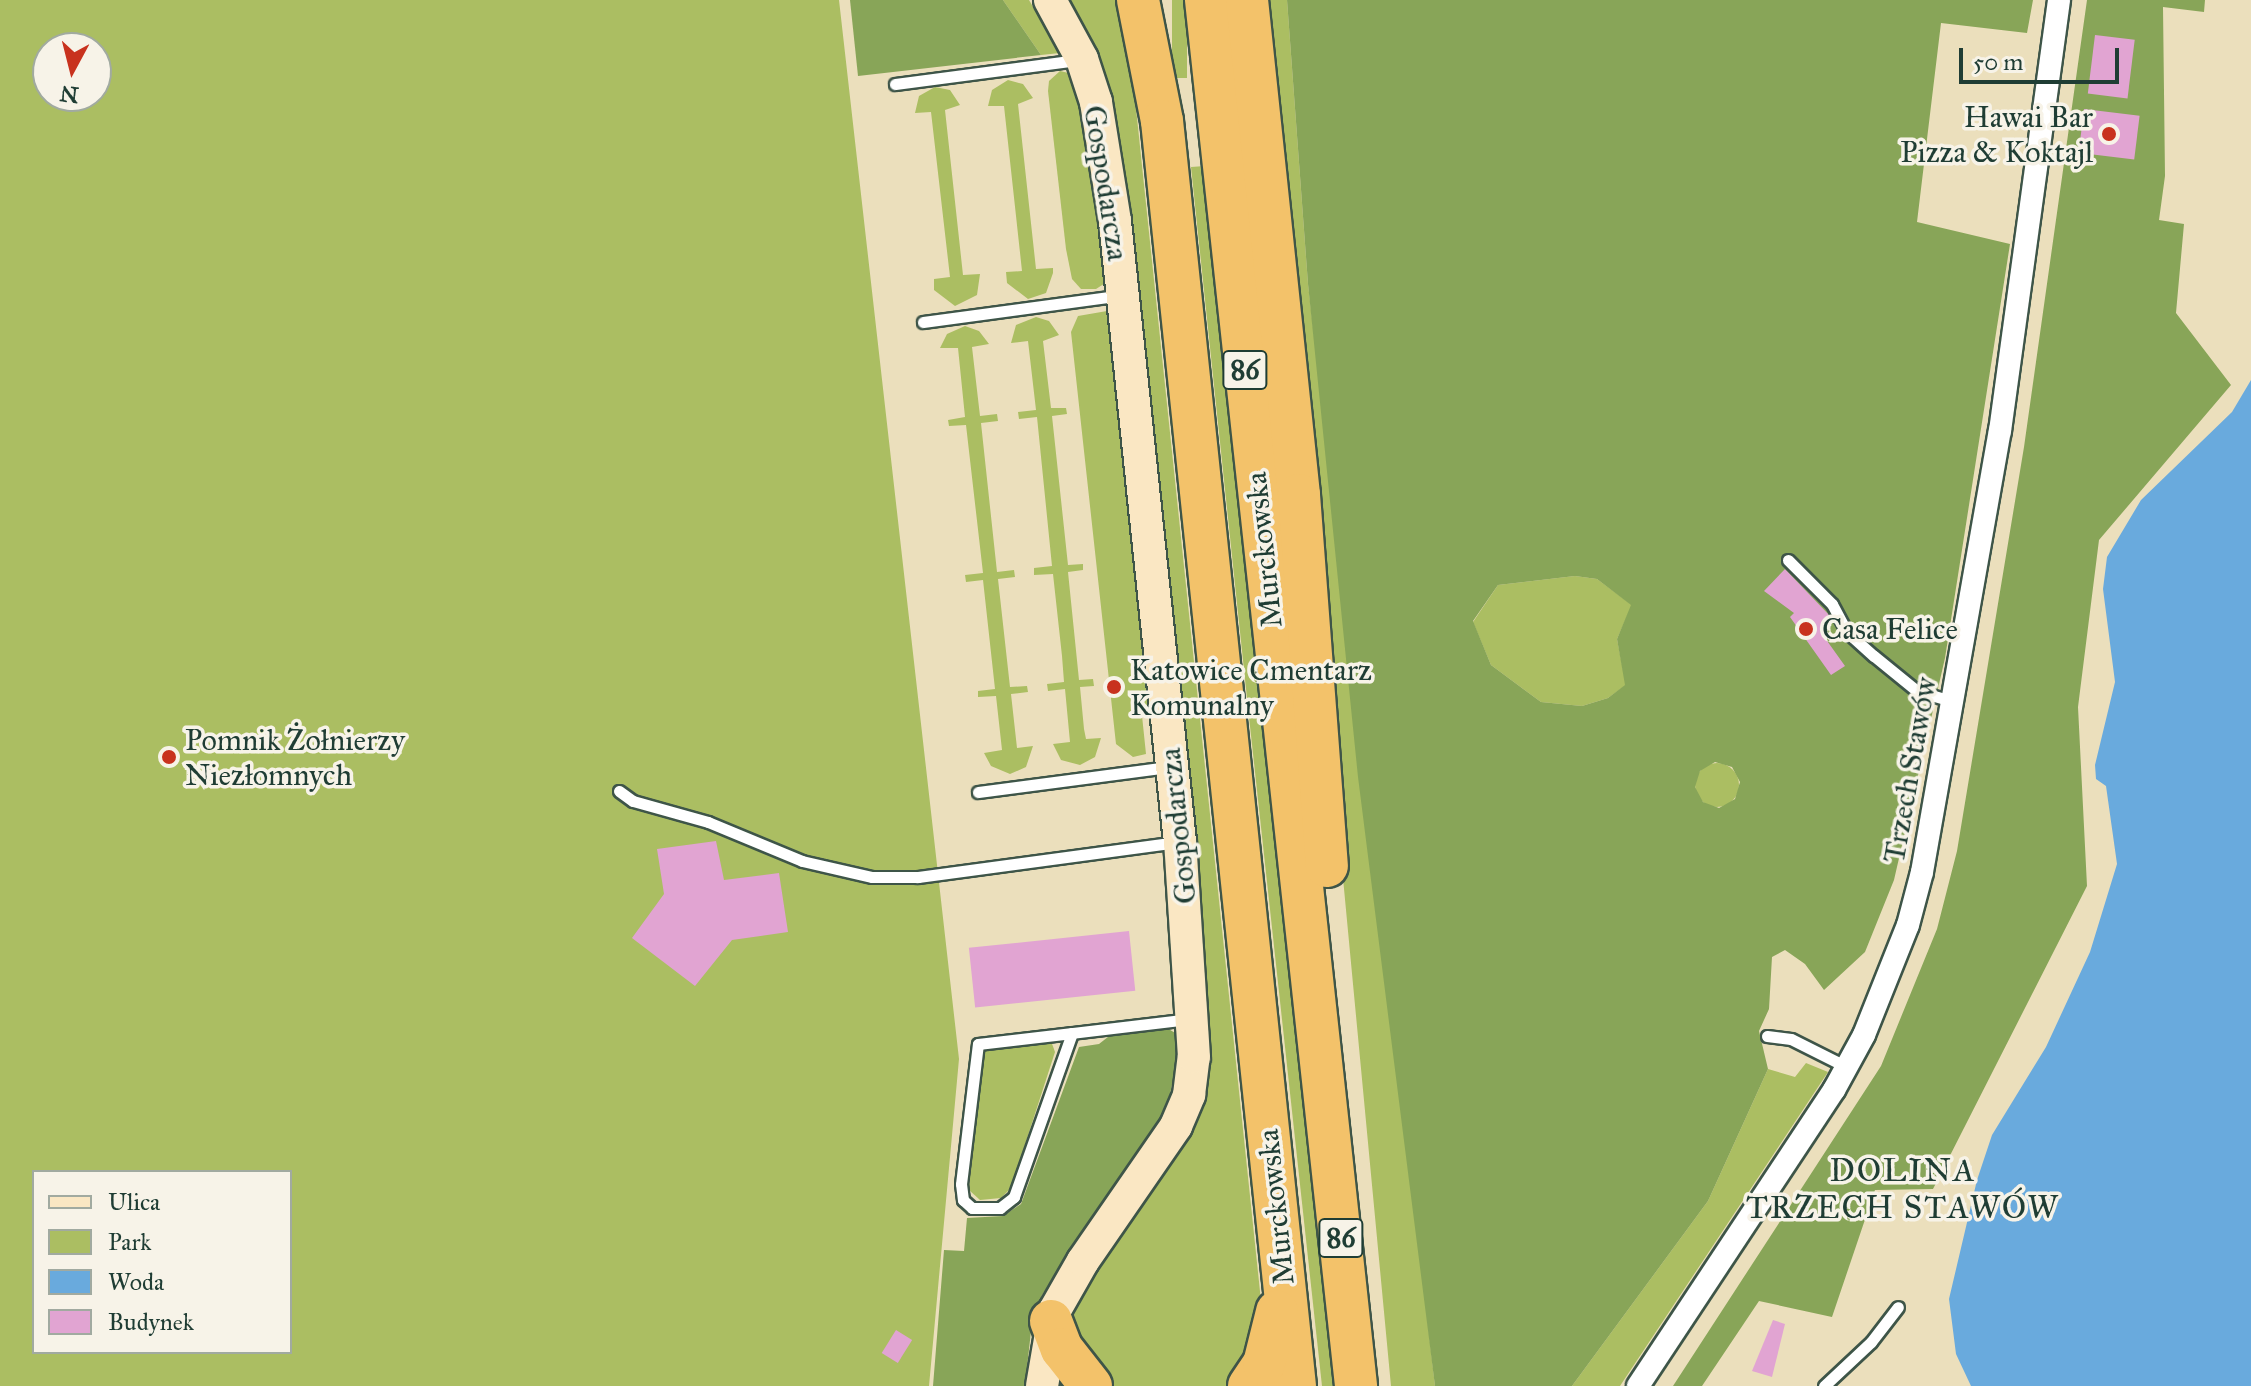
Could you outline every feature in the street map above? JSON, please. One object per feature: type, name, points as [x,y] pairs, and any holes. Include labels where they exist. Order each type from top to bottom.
[{"type":"highway","name":"Murckowska","points":[[1138,0],[1162,121],[1295,1386]]},
{"type":"highway","name":"Murckowska","points":[[1206,0],[1327,1091],[1356,1386]]},
{"type":"highway","points":[[1247,0],[1300,510],[1337,981],[1327,1091]]},
{"type":"highway","points":[[1249,1386],[1273,1334],[1282,1255]]},
{"type":"highway","points":[[1051,1321],[1062,1349],[1091,1386]]},
{"type":"street","name":"Gospodarcza","points":[[1042,1386],[1051,1321],[1083,1261],[1183,1113],[1193,1076],[1194,1019],[1180,842],[1105,147],[1082,59],[1050,0]]},
{"type":"street","name":"Trzech Stawów","points":[[1638,1386],[1847,1067],[1891,974],[1908,925],[1954,701],[2015,334],[2059,0]]},
{"type":"lane","points":[[895,84],[1082,59]]},
{"type":"lane","points":[[923,322],[1123,295]]},
{"type":"lane","points":[[1788,560],[1832,604],[1847,632],[1874,656],[1917,691],[1954,701]]},
{"type":"lane","points":[[978,792],[1172,767]]},
{"type":"lane","points":[[619,791],[633,801],[708,822],[802,861],[872,877],[918,877],[1180,842]]},
{"type":"lane","points":[[1072,1033],[1014,1197],[1000,1208],[972,1208],[963,1200],[961,1184],[974,1048],[1072,1033],[1194,1019]]},
{"type":"lane","points":[[1767,1036],[1791,1039],[1847,1067]]},
{"type":"lane","points":[[1824,1386],[1871,1342],[1898,1307]]},
{"type":"green space","points":[[0,0],[839,0],[959,1059],[929,1386],[0,1386]]},
{"type":"green space","points":[[850,0],[1003,0],[1041,55],[858,76]]},
{"type":"green space","points":[[1003,0],[1029,0],[1060,53],[1041,55]]},
{"type":"green space","points":[[1063,0],[1123,0],[1128,32],[1263,1320],[1229,1386],[1106,1386],[1070,1327],[1073,1303],[1186,1136],[1136,322]]},
{"type":"green space","points":[[1172,0],[1187,0],[1187,78],[1172,78]]},
{"type":"green space","points":[[1260,0],[1287,0],[1308,284],[1435,1386],[1391,1386]]},
{"type":"green space","points":[[1287,0],[2033,0],[2027,33],[1941,23],[1917,222],[2010,244],[1945,658],[1894,880],[1865,952],[1824,990],[1805,964],[1785,950],[1772,957],[1769,1009],[1759,1031],[1768,1069],[1708,1201],[1572,1386],[1435,1386],[1358,777],[1308,284]],"holes":[[[1575,576],[1597,579],[1631,605],[1617,639],[1625,685],[1608,698],[1582,706],[1541,702],[1491,665],[1473,621],[1498,585]],[[1715,762],[1732,767],[1740,782],[1735,799],[1719,808],[1703,802],[1695,787],[1700,771]]]},
{"type":"green space","points":[[2087,0],[2205,0],[2204,12],[2163,7],[2165,176],[2159,220],[2184,224],[2176,313],[2231,385],[2099,540],[2078,707],[2087,886],[1933,1189],[1875,1190],[1832,1317],[1759,1301],[1702,1386],[1673,1386],[1881,1066],[1937,929],[1957,851],[2024,447]]},
{"type":"green space","points":[[1060,71],[1073,74],[1089,120],[1107,282],[1096,289],[1081,289],[1072,279],[1066,249],[1048,91],[1049,81]]},
{"type":"green space","points":[[1008,80],[1023,84],[1033,98],[1018,104],[1036,269],[1053,268],[1046,293],[1028,299],[1007,283],[1006,272],[1022,271],[1004,106],[988,106],[992,90]]},
{"type":"green space","points":[[935,87],[950,90],[960,105],[945,110],[963,275],[980,274],[977,295],[955,306],[934,290],[934,279],[950,277],[931,112],[915,113],[919,96]]},
{"type":"green space","points":[[1205,166],[1336,1386],[1322,1386],[1249,717],[1191,167]]},
{"type":"green space","points":[[1107,311],[1111,314],[1155,703],[1141,706],[1146,754],[1133,757],[1116,744],[1071,332],[1078,316]]},
{"type":"green space","points":[[1036,317],[1049,321],[1059,335],[1043,341],[1051,408],[1066,408],[1067,414],[1052,416],[1068,565],[1083,564],[1083,570],[1068,572],[1079,680],[1093,679],[1094,686],[1080,687],[1084,729],[1086,739],[1101,738],[1095,757],[1080,765],[1061,760],[1053,744],[1070,742],[1065,689],[1048,691],[1047,684],[1064,682],[1053,574],[1034,575],[1034,568],[1052,566],[1037,417],[1019,419],[1018,412],[1036,410],[1028,341],[1011,343],[1016,325]]},
{"type":"green space","points":[[965,326],[979,331],[989,344],[972,347],[980,416],[997,414],[998,421],[981,423],[997,572],[1014,570],[1015,577],[998,579],[1010,687],[1027,686],[1028,692],[1011,694],[1017,748],[1033,746],[1026,767],[1010,774],[991,766],[984,753],[1002,750],[996,696],[978,697],[978,691],[995,689],[983,580],[966,582],[965,575],[983,573],[966,425],[949,426],[948,420],[965,417],[958,348],[940,348],[947,334]]},
{"type":"green space","points":[[1575,576],[1597,579],[1632,605],[1617,639],[1626,685],[1608,698],[1582,706],[1541,702],[1491,665],[1473,622],[1498,585]]},
{"type":"green space","points":[[1717,763],[1733,769],[1739,785],[1733,801],[1717,807],[1701,801],[1695,785],[1701,769]]},
{"type":"green space","points":[[1165,1027],[1177,1034],[1178,1058],[1166,1112],[1042,1295],[1031,1331],[1025,1386],[933,1386],[944,1250],[964,1251],[967,1218],[1003,1216],[1021,1204],[1079,1047],[1099,1044],[1113,1033]]},
{"type":"green space","points":[[1051,1041],[1055,1052],[1011,1188],[1001,1198],[980,1200],[969,1190],[978,1057],[988,1049]]},
{"type":"green space","points":[[1806,1063],[1828,1072],[1620,1386],[1572,1386],[1708,1201],[1768,1069],[1795,1077]]},
{"type":"water","points":[[2251,380],[2251,1386],[1971,1386],[1956,1354],[1949,1299],[1977,1180],[1992,1135],[2046,1047],[2090,952],[2117,864],[2106,786],[2096,779],[2095,765],[2115,682],[2103,589],[2107,557],[2141,500],[2232,412]]},
{"type":"building","points":[[2095,35],[2135,40],[2128,98],[2088,94]]},
{"type":"building","name":"Hawai Bar Pizza & Koktajl","points":[[2084,109],[2140,116],[2134,159],[2079,153]]},
{"type":"building","points":[[1785,569],[1832,618],[1820,631],[1845,666],[1831,675],[1790,617],[1794,613],[1764,591]]},
{"type":"building","points":[[716,841],[724,880],[779,873],[788,932],[732,940],[695,986],[632,938],[664,894],[657,849]]},
{"type":"building","points":[[1129,931],[1135,991],[975,1008],[969,948]]},
{"type":"building","points":[[1773,1320],[1785,1324],[1772,1377],[1752,1371]]},
{"type":"building","points":[[896,1330],[912,1340],[898,1363],[882,1353]]},
{"type":"place","name":"Hawai Bar Pizza & Koktajl","points":[[2109,134]]},
{"type":"place","name":"Casa Felice","points":[[1806,629]]},
{"type":"place","name":"Katowice Cmentarz Komunalny","points":[[1114,687]]},
{"type":"place","name":"Pomnik Żołnierzy Niezłomnych","points":[[169,757]]},
{"type":"district","name":"DOLINA TRZECH STAWÓW","points":[[1903,1190]]}]
